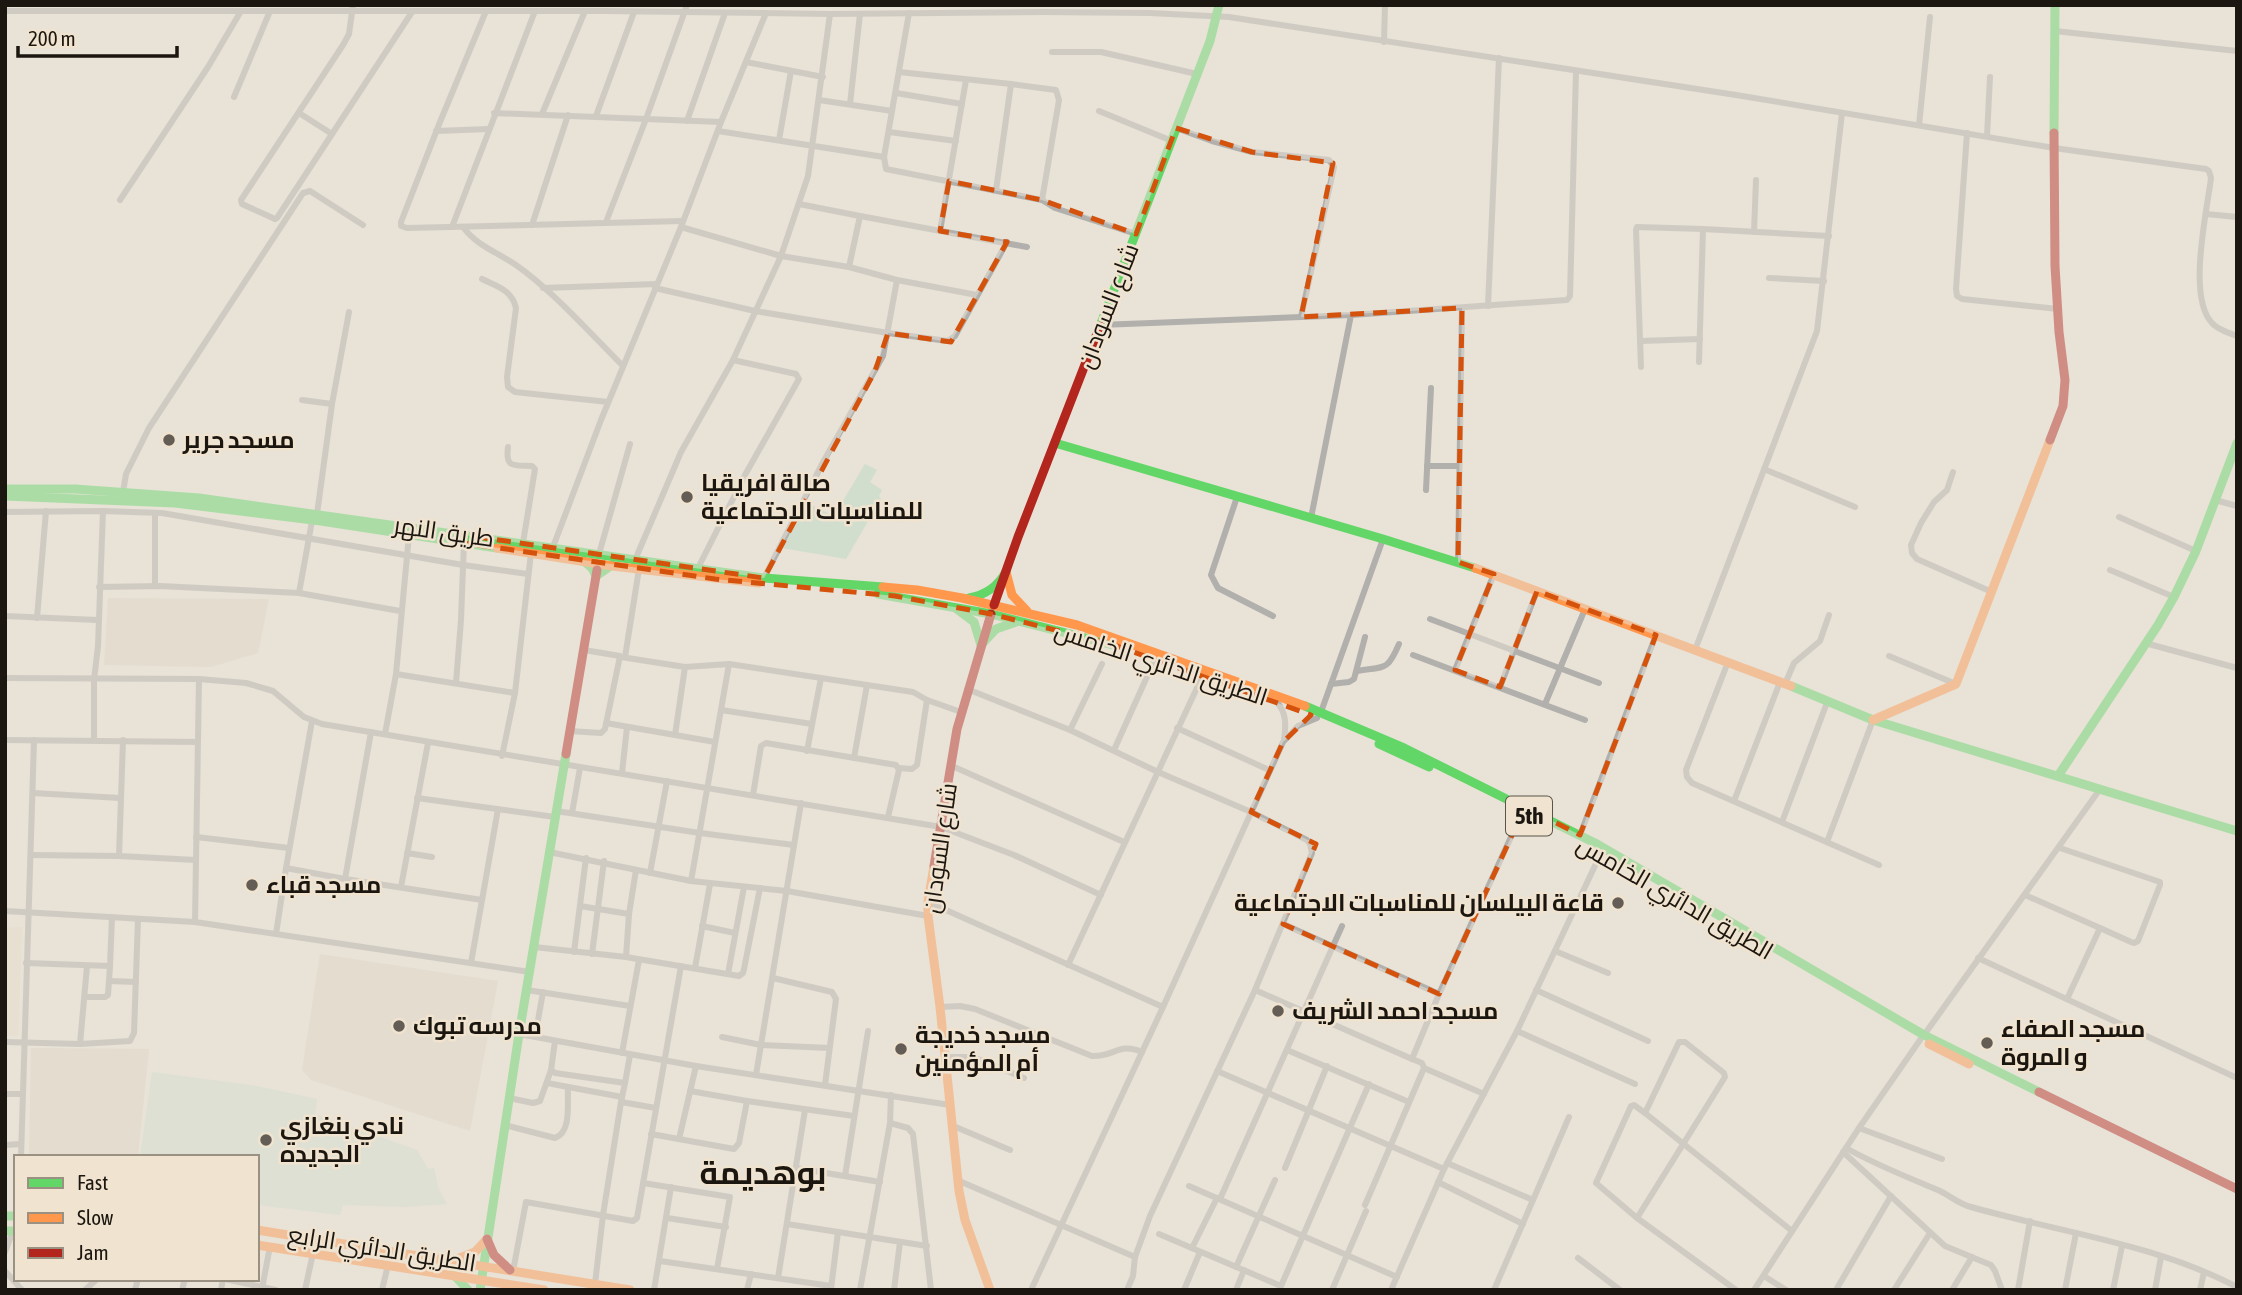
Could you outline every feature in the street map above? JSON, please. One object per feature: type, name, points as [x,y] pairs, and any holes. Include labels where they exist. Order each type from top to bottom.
[{"type":"main road","name":"شارع السودان","points":[[990,1290],[965,1220],[957,1180],[928,916],[928,902],[961,712],[1006,572],[1177,128],[1219,5]]},
{"type":"main road","points":[[1873,720],[1956,684],[2063,406],[2065,380],[2058,309],[2054,148],[2055,5]]},
{"type":"main road","points":[[1055,443],[1458,562],[1828,700],[1873,720],[2237,831]]},
{"type":"main road","points":[[2057,776],[2174,597],[2196,551],[2237,443]]},
{"type":"main road","name":"طريق النهر","points":[[5,489],[123,492],[199,498],[464,539],[584,561],[598,559],[612,565],[698,568],[765,581]]},
{"type":"main road","name":"طريق النهر","points":[[5,496],[75,497],[315,517],[409,535],[523,543],[553,547],[598,559],[765,581],[881,589]]},
{"type":"main road","points":[[478,1290],[598,559]]},
{"type":"main road","points":[[584,561],[596,576]]},
{"type":"main road","points":[[596,576],[612,565]]},
{"type":"main road","points":[[962,598],[979,597],[990,591],[1006,572]]},
{"type":"main road","points":[[1006,572],[1012,595],[1030,613]]},
{"type":"main road","name":"الطريق الدائري الخامس","points":[[765,581],[885,595],[951,606],[1030,613],[1077,625],[1404,748],[1507,802],[1580,835],[1922,1038],[2237,1189]]},
{"type":"main road","name":"الطريق الدائري الخامس","points":[[881,589],[917,590],[962,598],[1024,622],[1092,639],[1319,715]]},
{"type":"main road","points":[[951,606],[974,622],[981,645]]},
{"type":"main road","points":[[981,645],[994,629],[1003,624],[1024,622]]},
{"type":"main road","name":"الطريق الدائري الخامس","points":[[1507,802],[1522,813],[1601,853],[1922,1038],[2237,1195]]},
{"type":"main road","name":"الطريق الدائري الرابع","points":[[259,1230],[630,1290]]},
{"type":"main road","points":[[452,1260],[469,1256],[483,1246],[487,1239]]},
{"type":"main road","points":[[487,1239],[494,1255],[512,1271]]},
{"type":"main road","name":"الطريق الدائري الرابع","points":[[259,1245],[543,1290]]},
{"type":"main road","points":[[453,1274],[468,1290]]},
{"type":"main road","points":[[496,1290],[512,1284]]},
{"type":"street","points":[[1384,42],[1385,5]]},
{"type":"street","points":[[5,11],[57,8],[223,8],[242,11],[353,9],[412,12],[508,8],[535,11],[634,12],[686,9],[725,13],[860,14],[973,8],[1217,16],[1736,94],[2054,148],[2206,169],[2211,178],[2200,270],[2202,302],[2211,323],[2237,336]]},
{"type":"street","points":[[353,9],[349,34],[343,45],[241,200],[242,204],[276,219],[412,12]]},
{"type":"street","points":[[606,222],[686,9]]},
{"type":"street","points":[[120,200],[208,68],[242,11]]},
{"type":"street","points":[[234,97],[270,11]]},
{"type":"street","points":[[486,11],[436,131],[401,226],[463,227],[606,222],[682,224],[781,256],[849,267],[977,295]]},
{"type":"street","points":[[452,227],[535,11]]},
{"type":"street","points":[[542,114],[585,11]]},
{"type":"street","points":[[596,116],[634,12]]},
{"type":"street","points":[[687,121],[725,13]]},
{"type":"street","points":[[553,547],[608,402],[766,13]]},
{"type":"street","points":[[909,13],[884,157],[884,166],[889,171],[1042,201],[1055,208],[1136,234]]},
{"type":"street","points":[[569,731],[601,733],[605,729],[622,657],[637,564],[681,452],[733,360],[781,256],[808,176],[830,14]]},
{"type":"street","points":[[850,104],[860,14]]},
{"type":"street","points":[[1919,125],[1930,17]]},
{"type":"street","points":[[2055,30],[2237,51]]},
{"type":"street","points":[[1052,51],[1109,54],[1197,74]]},
{"type":"street","points":[[1488,306],[1499,58]]},
{"type":"street","points":[[746,62],[823,77]]},
{"type":"street","points":[[779,140],[792,71]]},
{"type":"street","points":[[1100,325],[1350,315],[1566,300],[1570,297],[1576,71]]},
{"type":"street","points":[[900,72],[1055,90],[1059,100],[1042,201]]},
{"type":"street","points":[[1987,136],[1990,77]]},
{"type":"street","points":[[940,231],[967,80]]},
{"type":"street","points":[[996,190],[1012,84]]},
{"type":"street","points":[[896,93],[962,104]]},
{"type":"street","points":[[820,100],[892,111]]},
{"type":"street","points":[[1099,111],[1172,141]]},
{"type":"street","points":[[299,113],[332,134]]},
{"type":"street","points":[[495,113],[721,122]]},
{"type":"street","points":[[1695,650],[1817,331],[1842,113]]},
{"type":"street","points":[[532,225],[568,115]]},
{"type":"street","points":[[1177,128],[1252,152],[1329,160],[1333,163],[1330,192],[1301,317]]},
{"type":"street","points":[[436,131],[489,130]]},
{"type":"street","points":[[718,131],[884,157]]},
{"type":"street","points":[[889,132],[956,141]]},
{"type":"street","points":[[1967,133],[1957,296],[1962,299],[2058,309]]},
{"type":"street","points":[[1754,232],[1756,180]]},
{"type":"street","points":[[123,492],[126,474],[149,428],[303,193],[310,191],[363,225]]},
{"type":"street","points":[[799,204],[1027,247]]},
{"type":"street","points":[[2206,214],[2237,217]]},
{"type":"street","points":[[849,267],[860,216]]},
{"type":"street","points":[[463,227],[480,244],[516,265],[543,288],[623,366]]},
{"type":"street","points":[[1641,367],[1636,228],[1829,236]]},
{"type":"street","points":[[1699,362],[1703,229]]},
{"type":"street","points":[[543,288],[656,286],[755,311],[946,341],[954,336],[1007,242]]},
{"type":"street","points":[[1769,278],[1824,281]]},
{"type":"street","points":[[482,279],[506,290],[514,298],[516,309],[508,387],[515,392],[608,402]]},
{"type":"street","points":[[765,581],[822,464],[883,356],[897,279]]},
{"type":"street","points":[[1458,562],[1462,308]]},
{"type":"street","points":[[299,593],[315,517],[349,312]]},
{"type":"street","points":[[1311,518],[1350,315]]},
{"type":"street","points":[[1640,341],[1700,339]]},
{"type":"street","points":[[698,568],[745,475],[799,379],[796,374],[733,360]]},
{"type":"street","points":[[1426,491],[1431,388]]},
{"type":"street","points":[[302,400],[332,404]]},
{"type":"street","points":[[598,559],[630,444]]},
{"type":"street","points":[[508,447],[508,463],[532,466],[535,469],[523,543]]},
{"type":"street","points":[[1427,466],[1459,466]]},
{"type":"street","points":[[1764,469],[1856,507]]},
{"type":"street","points":[[1953,472],[1947,490],[1934,502],[1923,519],[1911,545],[1912,554],[1917,559],[1993,592]]},
{"type":"street","points":[[1237,497],[1211,575],[1212,579],[1218,588],[1273,617]]},
{"type":"street","points":[[2215,500],[2237,506]]},
{"type":"street","points":[[37,618],[46,511]]},
{"type":"street","points":[[94,739],[94,680],[98,646],[103,511]]},
{"type":"street","points":[[5,512],[155,513],[528,574]]},
{"type":"street","points":[[155,513],[155,586]]},
{"type":"street","points":[[2119,517],[2196,551]]},
{"type":"street","points":[[386,734],[396,674],[409,535]]},
{"type":"street","points":[[456,683],[464,539]]},
{"type":"street","points":[[1031,1290],[1283,742],[1298,726],[1319,715],[1383,539]]},
{"type":"street","points":[[502,756],[515,693],[531,553]]},
{"type":"street","points":[[2110,570],[2174,597]]},
{"type":"street","points":[[1455,670],[1494,575]]},
{"type":"street","points":[[99,587],[155,586],[299,593],[400,611]]},
{"type":"street","points":[[1500,687],[1537,591]]},
{"type":"street","points":[[1545,704],[1585,609]]},
{"type":"street","points":[[1734,801],[1783,683],[1794,663],[1820,641],[1829,614]]},
{"type":"street","points":[[5,616],[97,620]]},
{"type":"street","points":[[1430,619],[1599,683]]},
{"type":"street","points":[[1580,835],[1656,635]]},
{"type":"street","points":[[1331,684],[1353,679],[1365,637]]},
{"type":"street","points":[[2145,643],[2237,668]]},
{"type":"street","points":[[1357,671],[1391,663],[1399,644]]},
{"type":"street","points":[[584,650],[685,667],[729,664],[913,692],[961,712]]},
{"type":"street","points":[[1413,654],[1585,720]]},
{"type":"street","points":[[1889,656],[1956,684]]},
{"type":"street","points":[[1114,750],[1155,659]]},
{"type":"street","points":[[1728,662],[1686,770],[1687,777],[1692,783],[1879,865]]},
{"type":"street","points":[[691,881],[729,664]]},
{"type":"street","points":[[1070,730],[1102,664]]},
{"type":"street","points":[[675,735],[685,667]]},
{"type":"street","points":[[396,674],[515,693]]},
{"type":"street","points":[[1068,965],[1203,675]]},
{"type":"street","points":[[5,678],[199,679],[246,682],[265,687],[312,721],[502,756],[622,773],[941,827],[1014,855],[1101,895]]},
{"type":"street","points":[[807,751],[821,678]]},
{"type":"street","points":[[195,922],[199,679]]},
{"type":"street","points":[[854,758],[867,685]]},
{"type":"street","points":[[967,689],[1070,730],[1251,812],[1307,840],[1312,848],[1255,990],[1150,1216],[1135,1257],[1127,1290]]},
{"type":"street","points":[[753,795],[762,744],[766,743],[912,769],[917,765],[927,700]]},
{"type":"street","points":[[1782,822],[1828,700]]},
{"type":"street","points":[[1276,701],[1286,720],[1283,742]]},
{"type":"street","points":[[721,710],[812,724]]},
{"type":"street","points":[[1827,842],[1873,720]]},
{"type":"street","points":[[276,934],[312,721]]},
{"type":"street","points":[[606,723],[715,741]]},
{"type":"street","points":[[622,773],[627,727]]},
{"type":"street","points":[[1177,727],[1269,770]]},
{"type":"street","points":[[345,879],[371,732]]},
{"type":"street","points":[[5,740],[197,742]]},
{"type":"street","points":[[21,1155],[34,740]]},
{"type":"street","points":[[119,856],[123,740]]},
{"type":"street","points":[[401,887],[428,743]]},
{"type":"street","points":[[952,766],[1124,842]]},
{"type":"street","points":[[572,813],[580,768]]},
{"type":"street","points":[[888,817],[899,768]]},
{"type":"street","points":[[649,873],[667,781]]},
{"type":"street","points":[[1754,1290],[1859,1128],[2100,789]]},
{"type":"street","points":[[33,793],[120,798]]},
{"type":"street","points":[[417,798],[498,809],[572,813],[794,845]]},
{"type":"street","points":[[756,1075],[801,803]]},
{"type":"street","points":[[471,963],[498,809]]},
{"type":"street","points":[[1412,1059],[1522,813]]},
{"type":"street","points":[[196,837],[289,848]]},
{"type":"street","points":[[2025,895],[2134,943],[2138,941],[2160,882],[2060,848]]},
{"type":"street","points":[[549,852],[604,861],[691,881],[788,891],[928,916]]},
{"type":"street","points":[[407,853],[432,857]]},
{"type":"street","points":[[1391,1290],[1438,1182],[1517,1031],[1601,853]]},
{"type":"street","points":[[31,855],[196,860]]},
{"type":"street","points":[[574,952],[586,858]]},
{"type":"street","points":[[592,954],[604,861]]},
{"type":"street","points":[[286,868],[482,900]]},
{"type":"street","points":[[626,957],[636,870]]},
{"type":"street","points":[[695,968],[710,884]]},
{"type":"street","points":[[728,974],[744,887]]},
{"type":"street","points":[[534,947],[626,957],[739,976],[743,973],[760,888]]},
{"type":"street","points":[[928,902],[1163,1007]]},
{"type":"street","points":[[580,906],[629,914]]},
{"type":"street","points":[[5,911],[195,922],[530,972]]},
{"type":"street","points":[[85,997],[107,996],[112,917]]},
{"type":"street","points":[[5,1042],[80,1044],[130,1041],[134,1033],[138,919]]},
{"type":"street","points":[[1283,924],[1439,994]]},
{"type":"street","points":[[702,926],[735,933]]},
{"type":"street","points":[[1192,1248],[1268,1093],[1342,926]]},
{"type":"street","points":[[2067,999],[2100,928]]},
{"type":"street","points":[[1555,950],[1608,973]]},
{"type":"street","points":[[1979,958],[2237,1078]]},
{"type":"street","points":[[622,1053],[639,960]]},
{"type":"street","points":[[26,963],[110,966]]},
{"type":"street","points":[[80,1044],[87,966]]},
{"type":"street","points":[[512,1271],[526,1202],[635,1220],[681,966]]},
{"type":"street","points":[[773,978],[832,992],[836,999],[825,1085]]},
{"type":"street","points":[[110,981],[136,982]]},
{"type":"street","points":[[527,990],[630,1006]]},
{"type":"street","points":[[1255,990],[1422,1063],[1424,1068],[1484,1094]]},
{"type":"street","points":[[1536,990],[1648,1041]]},
{"type":"street","points":[[535,1037],[542,992]]},
{"type":"street","points":[[940,1007],[960,1006],[975,1009],[1092,1056],[1127,1047],[1142,1052]]},
{"type":"street","points":[[845,1176],[868,1031]]},
{"type":"street","points":[[1517,1031],[1635,1084]]},
{"type":"street","points":[[519,1034],[696,1066],[950,1105]]},
{"type":"street","points":[[722,1037],[761,1045],[829,1048]]},
{"type":"street","points":[[509,1098],[537,1103],[540,1101],[551,1070],[555,1041]]},
{"type":"street","points":[[1637,1218],[1684,1146],[1725,1077],[1724,1073],[1685,1042],[1679,1042],[1645,1113]]},
{"type":"street","points":[[1287,1050],[1409,1102]]},
{"type":"street","points":[[595,1283],[603,1215],[630,1055]]},
{"type":"street","points":[[945,1057],[973,1057],[1024,1078]]},
{"type":"street","points":[[679,1139],[696,1066]]},
{"type":"street","points":[[1285,1168],[1327,1066]]},
{"type":"street","points":[[1332,1290],[1424,1068]]},
{"type":"street","points":[[551,1070],[555,1073],[625,1083]]},
{"type":"street","points":[[1217,1071],[1390,1146],[1533,1200]]},
{"type":"street","points":[[547,1083],[656,1108]]},
{"type":"street","points":[[1159,1234],[1280,1286],[1369,1084]]},
{"type":"street","points":[[505,1125],[560,1138],[566,1124],[568,1087]]},
{"type":"street","points":[[690,1091],[854,1116]]},
{"type":"street","points":[[5,1094],[23,1094]]},
{"type":"street","points":[[860,1290],[890,1123],[891,1095]]},
{"type":"street","points":[[651,1134],[734,1149],[737,1147],[747,1101]]},
{"type":"street","points":[[1736,1290],[1637,1218],[1595,1183],[1631,1106],[1634,1105],[1645,1113],[1792,1231]]},
{"type":"street","points":[[778,1278],[805,1110]]},
{"type":"street","points":[[1494,1290],[1569,1117]]},
{"type":"street","points":[[890,1123],[908,1128],[913,1134],[931,1290]]},
{"type":"street","points":[[951,1125],[1010,1150]]},
{"type":"street","points":[[1859,1128],[1942,1159]]},
{"type":"street","points":[[5,1145],[21,1144]]},
{"type":"street","points":[[1844,1150],[1945,1246],[1993,1267],[2001,1290]]},
{"type":"street","points":[[1844,1150],[1940,1191],[1967,1206],[2161,1257],[2237,1287]]},
{"type":"street","points":[[796,1168],[880,1182]]},
{"type":"street","points":[[957,1180],[1135,1257]]},
{"type":"street","points":[[1236,1267],[1275,1181]]},
{"type":"street","points":[[1438,1182],[1522,1224]]},
{"type":"street","points":[[643,1183],[730,1197],[717,1269]]},
{"type":"street","points":[[1189,1186],[1397,1277]]},
{"type":"street","points":[[654,1290],[671,1187]]},
{"type":"street","points":[[1836,1290],[1891,1196]]},
{"type":"street","points":[[667,1218],[726,1227]]},
{"type":"street","points":[[2018,1290],[2029,1222]]},
{"type":"street","points":[[787,1224],[927,1246]]},
{"type":"street","points":[[5,1252],[11,1231]]},
{"type":"street","points":[[660,1261],[831,1288],[838,1232]]},
{"type":"street","points":[[1894,1290],[1930,1233]]},
{"type":"street","points":[[2065,1290],[2076,1233]]},
{"type":"street","points":[[894,1290],[900,1242]]},
{"type":"street","points":[[2113,1290],[2122,1246]]},
{"type":"street","points":[[262,1289],[270,1247]]},
{"type":"street","points":[[1184,1290],[1200,1252]]},
{"type":"street","points":[[305,1290],[313,1253]]},
{"type":"street","points":[[1952,1290],[1972,1257]]},
{"type":"street","points":[[2155,1290],[2161,1257]]},
{"type":"street","points":[[1578,1258],[1620,1290]]},
{"type":"street","points":[[382,1290],[388,1265]]},
{"type":"street","points":[[1236,1290],[1244,1270]]},
{"type":"street","points":[[5,1271],[22,1290]]},
{"type":"street","points":[[2200,1290],[2204,1272]]},
{"type":"street","points":[[747,1290],[751,1274]]},
{"type":"street","points":[[1764,1276],[1786,1290]]},
{"type":"street","points":[[232,1281],[276,1290]]},
{"type":"highlighted area","points":[[1176,128],[1252,152],[1333,163],[1301,317],[1462,308],[1458,562],[1494,574],[1455,670],[1500,687],[1537,591],[1656,635],[1580,835],[1525,807],[1439,994],[1283,924],[1316,844],[1251,812],[1283,742],[1311,715],[1111,644],[991,614],[895,596],[715,579],[464,543],[464,535],[764,578],[875,371],[888,333],[951,342],[1007,242],[940,231],[949,181],[1042,200],[1136,234]]},
{"type":"shaded area","points":[[108,598],[269,599],[258,653],[211,667],[104,665]]},
{"type":"shaded area","points":[[5,927],[22,927],[18,1036],[5,1036]]},
{"type":"shaded area","name":"مدرسه تبوك","points":[[320,954],[498,981],[470,1131],[311,1080],[302,1070]]},
{"type":"shaded area","points":[[31,1048],[149,1049],[138,1155],[29,1155]]},
{"type":"green space","points":[[865,464],[877,470],[870,482],[882,490],[879,496],[881,499],[846,559],[782,548],[807,503],[834,516]]},
{"type":"green space","name":"نادي بنغازي الجديده","points":[[152,1072],[257,1086],[317,1099],[315,1114],[417,1150],[428,1169],[434,1168],[439,1190],[447,1204],[406,1207],[343,1205],[340,1215],[259,1205],[259,1155],[140,1155]]},
{"type":"traffic: fast","points":[[1100,326],[1210,41],[1219,5]]},
{"type":"traffic: fast","points":[[2054,133],[2055,5]]},
{"type":"traffic: fast","points":[[1055,443],[1475,568]]},
{"type":"traffic: fast","points":[[2058,776],[2174,597],[2196,551],[2237,443]]},
{"type":"traffic: fast","points":[[5,489],[75,489],[199,498],[764,578],[883,587]]},
{"type":"traffic: fast","points":[[5,496],[175,503],[321,521],[497,548]]},
{"type":"traffic: fast","points":[[584,561],[596,576],[612,565]]},
{"type":"traffic: fast","points":[[969,598],[990,590],[1006,572]]},
{"type":"traffic: fast","points":[[878,594],[991,614],[1113,645]]},
{"type":"traffic: fast","points":[[958,610],[974,622],[981,645]]},
{"type":"traffic: fast","points":[[981,645],[996,629],[1016,622]]},
{"type":"traffic: fast","points":[[1791,686],[1873,720],[2237,831]]},
{"type":"traffic: fast","points":[[1305,706],[1404,748],[1595,843],[1924,1035],[2039,1092]]},
{"type":"traffic: fast","points":[[1379,744],[1429,767]]},
{"type":"traffic: fast","points":[[480,1290],[566,754]]},
{"type":"traffic: fast","points":[[5,1216],[14,1216]]},
{"type":"traffic: fast","points":[[5,1231],[14,1231]]},
{"type":"traffic: fast","points":[[453,1274],[468,1290]]},
{"type":"traffic: slow","points":[[1873,720],[1956,684],[2050,440]]},
{"type":"traffic: slow","points":[[497,548],[612,566],[759,583]]},
{"type":"traffic: slow","points":[[1475,568],[1791,686]]},
{"type":"traffic: slow","points":[[1006,572],[1012,595],[1027,611]]},
{"type":"traffic: slow","points":[[883,587],[962,598],[1077,625],[1305,706]]},
{"type":"traffic: slow","points":[[934,866],[928,916],[959,1191],[965,1220],[990,1290]]},
{"type":"traffic: slow","points":[[1929,1044],[1969,1064]]},
{"type":"traffic: slow","points":[[259,1230],[630,1290]]},
{"type":"traffic: slow","points":[[457,1259],[475,1252],[487,1239]]},
{"type":"traffic: slow","points":[[259,1245],[544,1290]]},
{"type":"traffic: jam","points":[[2050,440],[2063,406],[2065,380],[2055,266],[2054,133]]},
{"type":"traffic: jam","points":[[994,605],[1100,326]]},
{"type":"traffic: jam","points":[[566,754],[597,570]]},
{"type":"traffic: jam","points":[[934,866],[957,729],[991,614]]},
{"type":"traffic: jam","points":[[2039,1092],[2237,1189]]},
{"type":"traffic: jam","points":[[487,1239],[494,1255],[510,1270]]},
{"type":"place","name":"مسجد جرير","points":[[169,440]]},
{"type":"place","name":"صالة افريقيا للمناسبات الاجتماعية","points":[[687,497]]},
{"type":"place","name":"مسجد قباء","points":[[252,885]]},
{"type":"place","name":"قاعة البيلسان للمناسبات الاجتماعية","points":[[1618,903]]},
{"type":"place","name":"مسجد احمد الشريف","points":[[1278,1011]]},
{"type":"place","name":"مدرسه تبوك","points":[[399,1026]]},
{"type":"place","name":"مسجد الصفاء و المروة","points":[[1987,1043]]},
{"type":"place","name":"مسجد خديجة أم المؤمنين","points":[[901,1049]]},
{"type":"place","name":"نادي بنغازي الجديده","points":[[266,1140]]},
{"type":"district","name":"بوهديمة","points":[[763,1173]]}]
